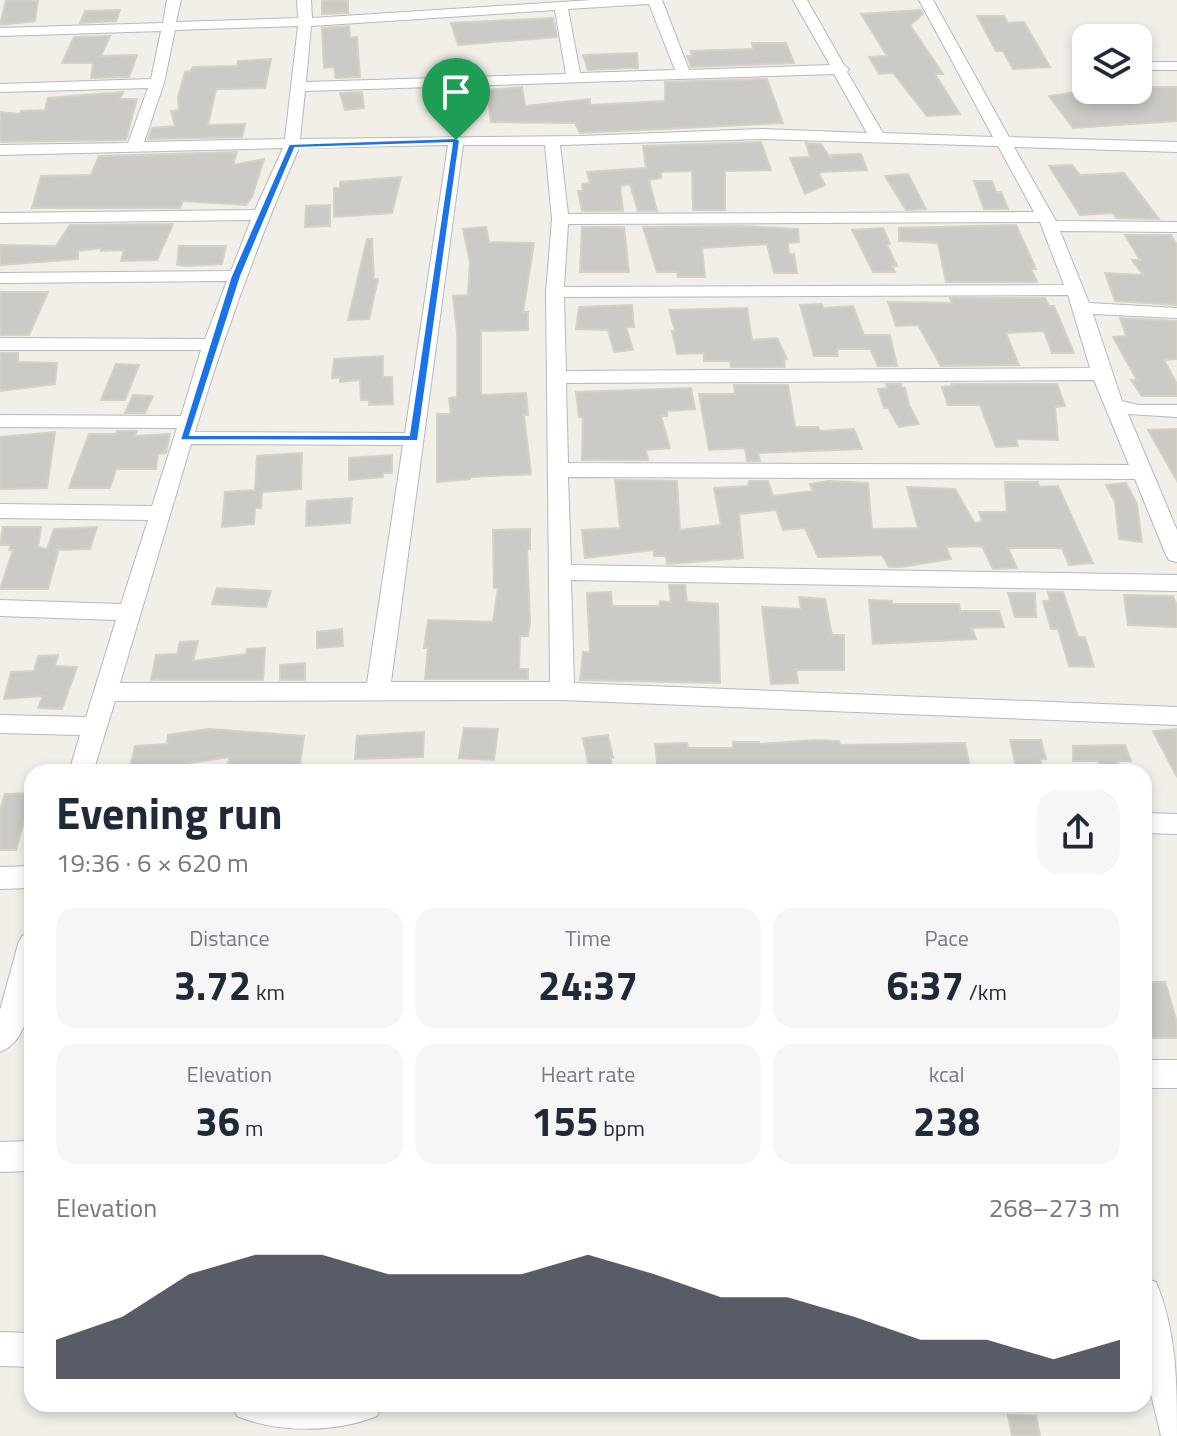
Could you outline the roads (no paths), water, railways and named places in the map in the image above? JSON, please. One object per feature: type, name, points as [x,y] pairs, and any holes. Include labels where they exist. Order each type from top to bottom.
[{"type":"street","points":[[134,148],[157,83],[174,0]]},
{"type":"street","points":[[83,764],[212,345],[236,276],[292,146],[305,22],[304,0]]},
{"type":"street","points":[[0,32],[305,22],[553,4],[655,0],[684,75]]},
{"type":"street","points":[[800,0],[842,69],[876,135]]},
{"type":"street","points":[[926,0],[1005,139],[1047,221],[1078,298],[1101,374],[1177,555]]},
{"type":"street","points":[[553,4],[574,77]]},
{"type":"street","points":[[1152,66],[1177,66]]},
{"type":"street","points":[[296,87],[842,69]]},
{"type":"street","points":[[0,88],[157,83]]},
{"type":"street","points":[[0,150],[761,134],[1005,139],[1085,146],[1177,147]]},
{"type":"street","points":[[378,691],[456,140]]},
{"type":"street","points":[[552,140],[560,219],[555,292],[562,691]]},
{"type":"street","points":[[0,218],[261,215]]},
{"type":"street","points":[[560,219],[1047,221],[1177,227]]},
{"type":"street","points":[[0,278],[236,276]]},
{"type":"street","points":[[555,292],[1078,298],[1105,311],[1177,313]]},
{"type":"street","points":[[0,344],[212,345]]},
{"type":"street","points":[[557,377],[1101,374]]},
{"type":"street","points":[[1115,405],[1138,411],[1177,411]]},
{"type":"street","points":[[0,421],[414,439]]},
{"type":"street","points":[[560,470],[1144,472]]},
{"type":"street","points":[[0,511],[158,513]]},
{"type":"street","points":[[560,572],[1177,583]]},
{"type":"street","points":[[0,608],[128,612]]},
{"type":"street","points":[[104,692],[562,691],[1177,716]]},
{"type":"street","points":[[0,724],[94,726]]},
{"type":"street","points":[[1152,823],[1177,824]]},
{"type":"street","points":[[0,878],[24,877]]},
{"type":"street","points":[[3,1031],[24,968]]},
{"type":"street","points":[[1152,1074],[1177,1074]]},
{"type":"street","points":[[0,1157],[24,1156]]},
{"type":"street","points":[[1152,1324],[1177,1432]]},
{"type":"street","points":[[0,1349],[24,1350]]}]
